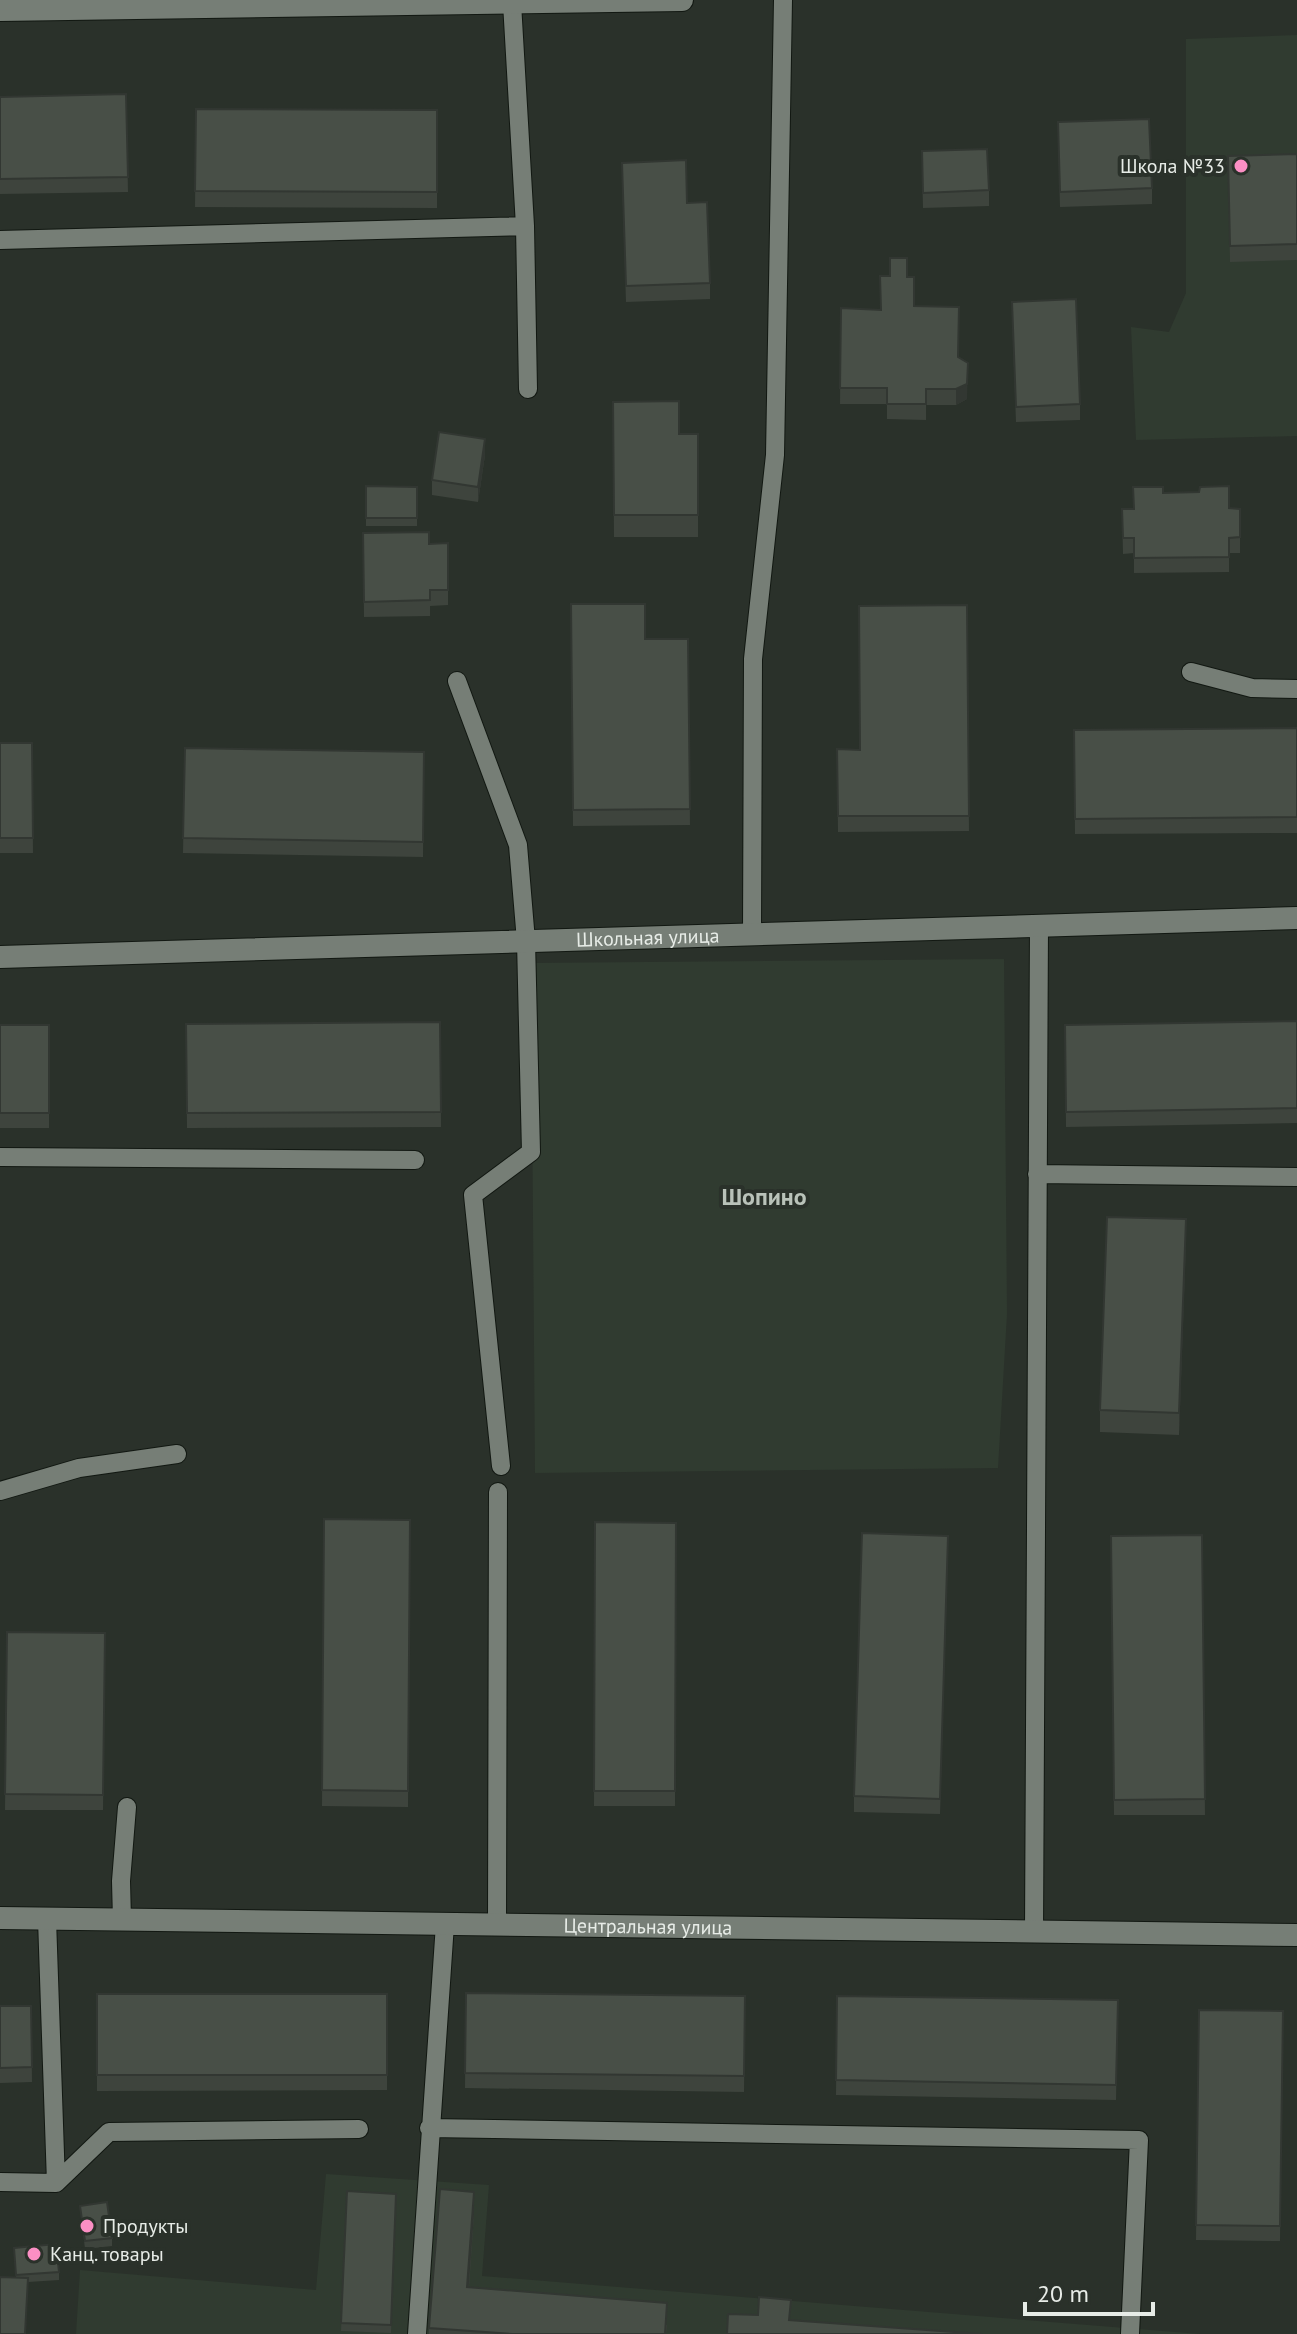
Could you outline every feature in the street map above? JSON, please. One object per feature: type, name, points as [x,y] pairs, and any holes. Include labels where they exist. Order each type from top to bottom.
[{"type":"street","points":[[0,10],[682,0]]},
{"type":"street","name":"Школьная улица","points":[[0,957],[1297,918]]},
{"type":"street","name":"Центральная улица","points":[[0,1918],[1297,1935]]},
{"type":"lane","points":[[752,934],[753,659],[775,455],[783,0]]},
{"type":"lane","points":[[512,3],[525,226],[528,389]]},
{"type":"lane","points":[[0,240],[525,226]]},
{"type":"lane","points":[[1191,672],[1252,688],[1297,689]]},
{"type":"lane","points":[[457,681],[518,845],[526,941],[531,1152],[473,1195],[501,1466]]},
{"type":"lane","points":[[1034,1932],[1039,925]]},
{"type":"lane","points":[[0,1157],[415,1160]]},
{"type":"lane","points":[[1037,1174],[1297,1177]]},
{"type":"lane","points":[[0,1491],[79,1468],[177,1454]]},
{"type":"lane","points":[[497,1924],[498,1492]]},
{"type":"lane","points":[[122,1920],[121,1881],[127,1807]]},
{"type":"lane","points":[[47,1919],[56,2183]]},
{"type":"lane","points":[[417,2334],[445,1924]]},
{"type":"lane","points":[[429,2128],[1139,2140],[1130,2334]]},
{"type":"lane","points":[[0,2182],[56,2183],[109,2132],[359,2129]]},
{"type":"shaded area","name":"Школа №33","points":[[1297,35],[1297,436],[1136,440],[1131,327],[1169,332],[1186,293],[1186,39]]},
{"type":"shaded area","points":[[1004,959],[1007,1314],[998,1468],[535,1473],[531,963]]},
{"type":"shaded area","points":[[326,2174],[489,2185],[482,2276],[1200,2334],[76,2334],[80,2270],[316,2290]]},
{"type":"building","points":[[126,94],[128,177],[0,179],[0,97]]},
{"type":"building","points":[[196,109],[437,110],[437,192],[195,191]]},
{"type":"building","points":[[1149,119],[1152,188],[1060,192],[1058,122]]},
{"type":"building","points":[[987,149],[989,190],[923,193],[922,151]]},
{"type":"building","points":[[1297,154],[1297,244],[1230,246],[1228,156]]},
{"type":"building","points":[[686,160],[687,203],[707,202],[710,283],[626,286],[622,163]]},
{"type":"building","points":[[890,258],[907,258],[907,277],[914,277],[914,306],[959,307],[958,357],[968,363],[967,384],[956,389],[926,389],[926,404],[887,404],[887,388],[840,388],[841,308],[881,310],[880,276],[890,276]]},
{"type":"building","points":[[1076,299],[1080,404],[1016,407],[1012,302]]},
{"type":"building","points":[[679,401],[679,434],[698,434],[698,515],[614,515],[613,402]]},
{"type":"building","points":[[439,432],[485,439],[478,487],[432,480]]},
{"type":"building","points":[[366,486],[417,487],[417,518],[366,518]]},
{"type":"building","points":[[1229,486],[1229,508],[1240,509],[1240,537],[1229,538],[1229,557],[1134,558],[1134,538],[1123,538],[1122,509],[1134,509],[1133,487],[1163,487],[1163,493],[1199,492],[1200,487]]},
{"type":"building","points":[[429,532],[429,544],[448,543],[448,590],[430,590],[430,600],[364,602],[363,533]]},
{"type":"building","points":[[571,604],[645,604],[645,639],[688,639],[690,809],[573,810]]},
{"type":"building","points":[[967,605],[969,816],[838,816],[837,749],[860,750],[859,606]]},
{"type":"building","points":[[1297,728],[1297,817],[1075,819],[1074,730]]},
{"type":"building","points":[[0,743],[32,743],[33,838],[0,838]]},
{"type":"building","points":[[185,748],[424,752],[423,842],[183,838]]},
{"type":"building","points":[[1297,1021],[1297,1108],[1066,1112],[1065,1025]]},
{"type":"building","points":[[440,1022],[441,1112],[187,1113],[186,1024]]},
{"type":"building","points":[[0,1025],[49,1025],[49,1113],[0,1113]]},
{"type":"building","points":[[1107,1217],[1186,1219],[1179,1413],[1100,1410]]},
{"type":"building","points":[[324,1519],[410,1520],[408,1791],[322,1790]]},
{"type":"building","points":[[595,1522],[676,1523],[675,1791],[594,1791]]},
{"type":"building","points":[[862,1533],[948,1536],[940,1799],[854,1796]]},
{"type":"building","points":[[1202,1535],[1205,1799],[1114,1800],[1111,1536]]},
{"type":"building","points":[[7,1632],[105,1633],[103,1795],[5,1794]]},
{"type":"building","points":[[466,1993],[745,1996],[744,2076],[465,2073]]},
{"type":"building","points":[[97,1994],[387,1994],[387,2075],[97,2075]]},
{"type":"building","points":[[837,1996],[1118,2000],[1116,2085],[836,2080]]},
{"type":"building","points":[[0,2006],[31,2006],[32,2067],[0,2068]]},
{"type":"building","points":[[1199,2010],[1283,2011],[1280,2226],[1196,2225]]},
{"type":"building","points":[[440,2189],[474,2192],[467,2287],[667,2303],[665,2334],[512,2334],[429,2328]]},
{"type":"building","points":[[347,2191],[396,2194],[391,2325],[341,2323]]},
{"type":"building","points":[[107,2202],[112,2238],[85,2241],[80,2206]]},
{"type":"building","points":[[56,2244],[59,2272],[16,2275],[14,2248]]},
{"type":"building","points":[[0,2277],[28,2278],[25,2334],[0,2334]]},
{"type":"building","points":[[759,2297],[791,2300],[789,2320],[982,2334],[727,2334],[728,2314],[758,2315]]},
{"type":"place","name":"Школа №33","points":[[1241,166]]},
{"type":"place","name":"Продукты","points":[[87,2226]]},
{"type":"place","name":"Канц. товары","points":[[34,2254]]},
{"type":"district","name":"Шопино","points":[[764,1196]]}]
